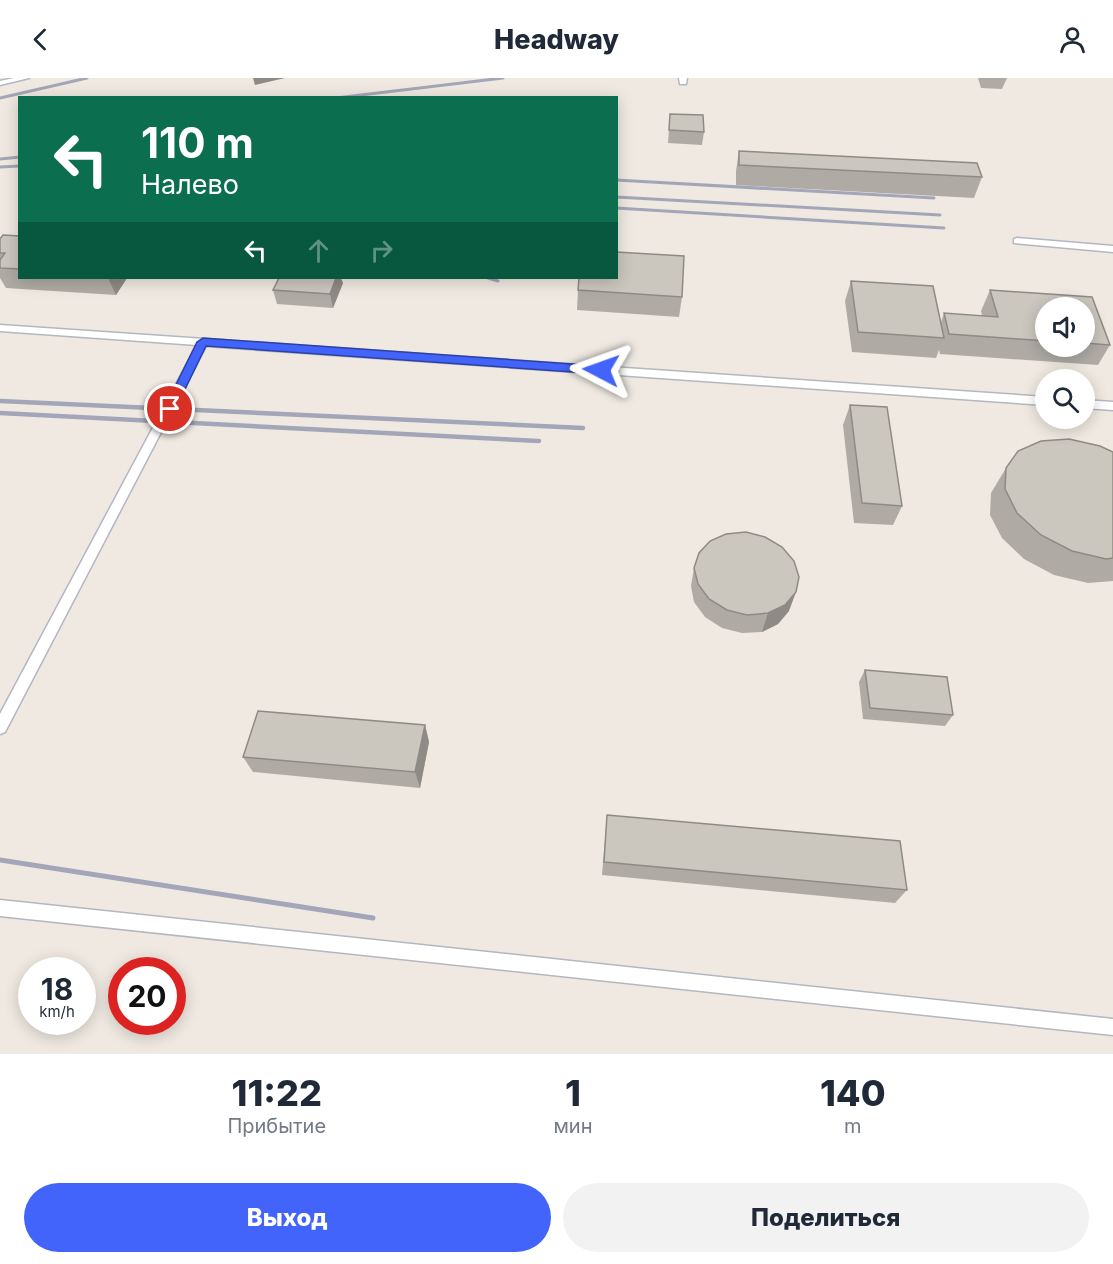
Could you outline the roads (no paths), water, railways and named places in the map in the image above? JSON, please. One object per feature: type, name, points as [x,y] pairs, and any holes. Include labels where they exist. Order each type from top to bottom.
[{"type":"lane","points":[[0,83],[24,78]]},
{"type":"lane","points":[[1017,241],[1113,249]]},
{"type":"lane","points":[[0,328],[1035,400]]},
{"type":"lane","points":[[0,728],[34,660],[164,422],[203,342]]},
{"type":"lane","points":[[1095,405],[1113,406]]},
{"type":"lane","points":[[0,908],[1113,1027]]},
{"type":"railway","points":[[0,98],[87,78]]},
{"type":"railway","points":[[353,96],[503,78]]},
{"type":"railway","points":[[0,159],[18,157]]},
{"type":"railway","points":[[0,167],[18,166]]},
{"type":"railway","points":[[618,180],[934,198]]},
{"type":"railway","points":[[618,197],[940,215]]},
{"type":"railway","points":[[618,208],[944,228]]},
{"type":"railway","points":[[491,279],[498,281]]},
{"type":"railway","points":[[0,401],[583,428]]},
{"type":"railway","points":[[0,413],[539,441]]},
{"type":"railway","points":[[0,860],[373,918]]}]
